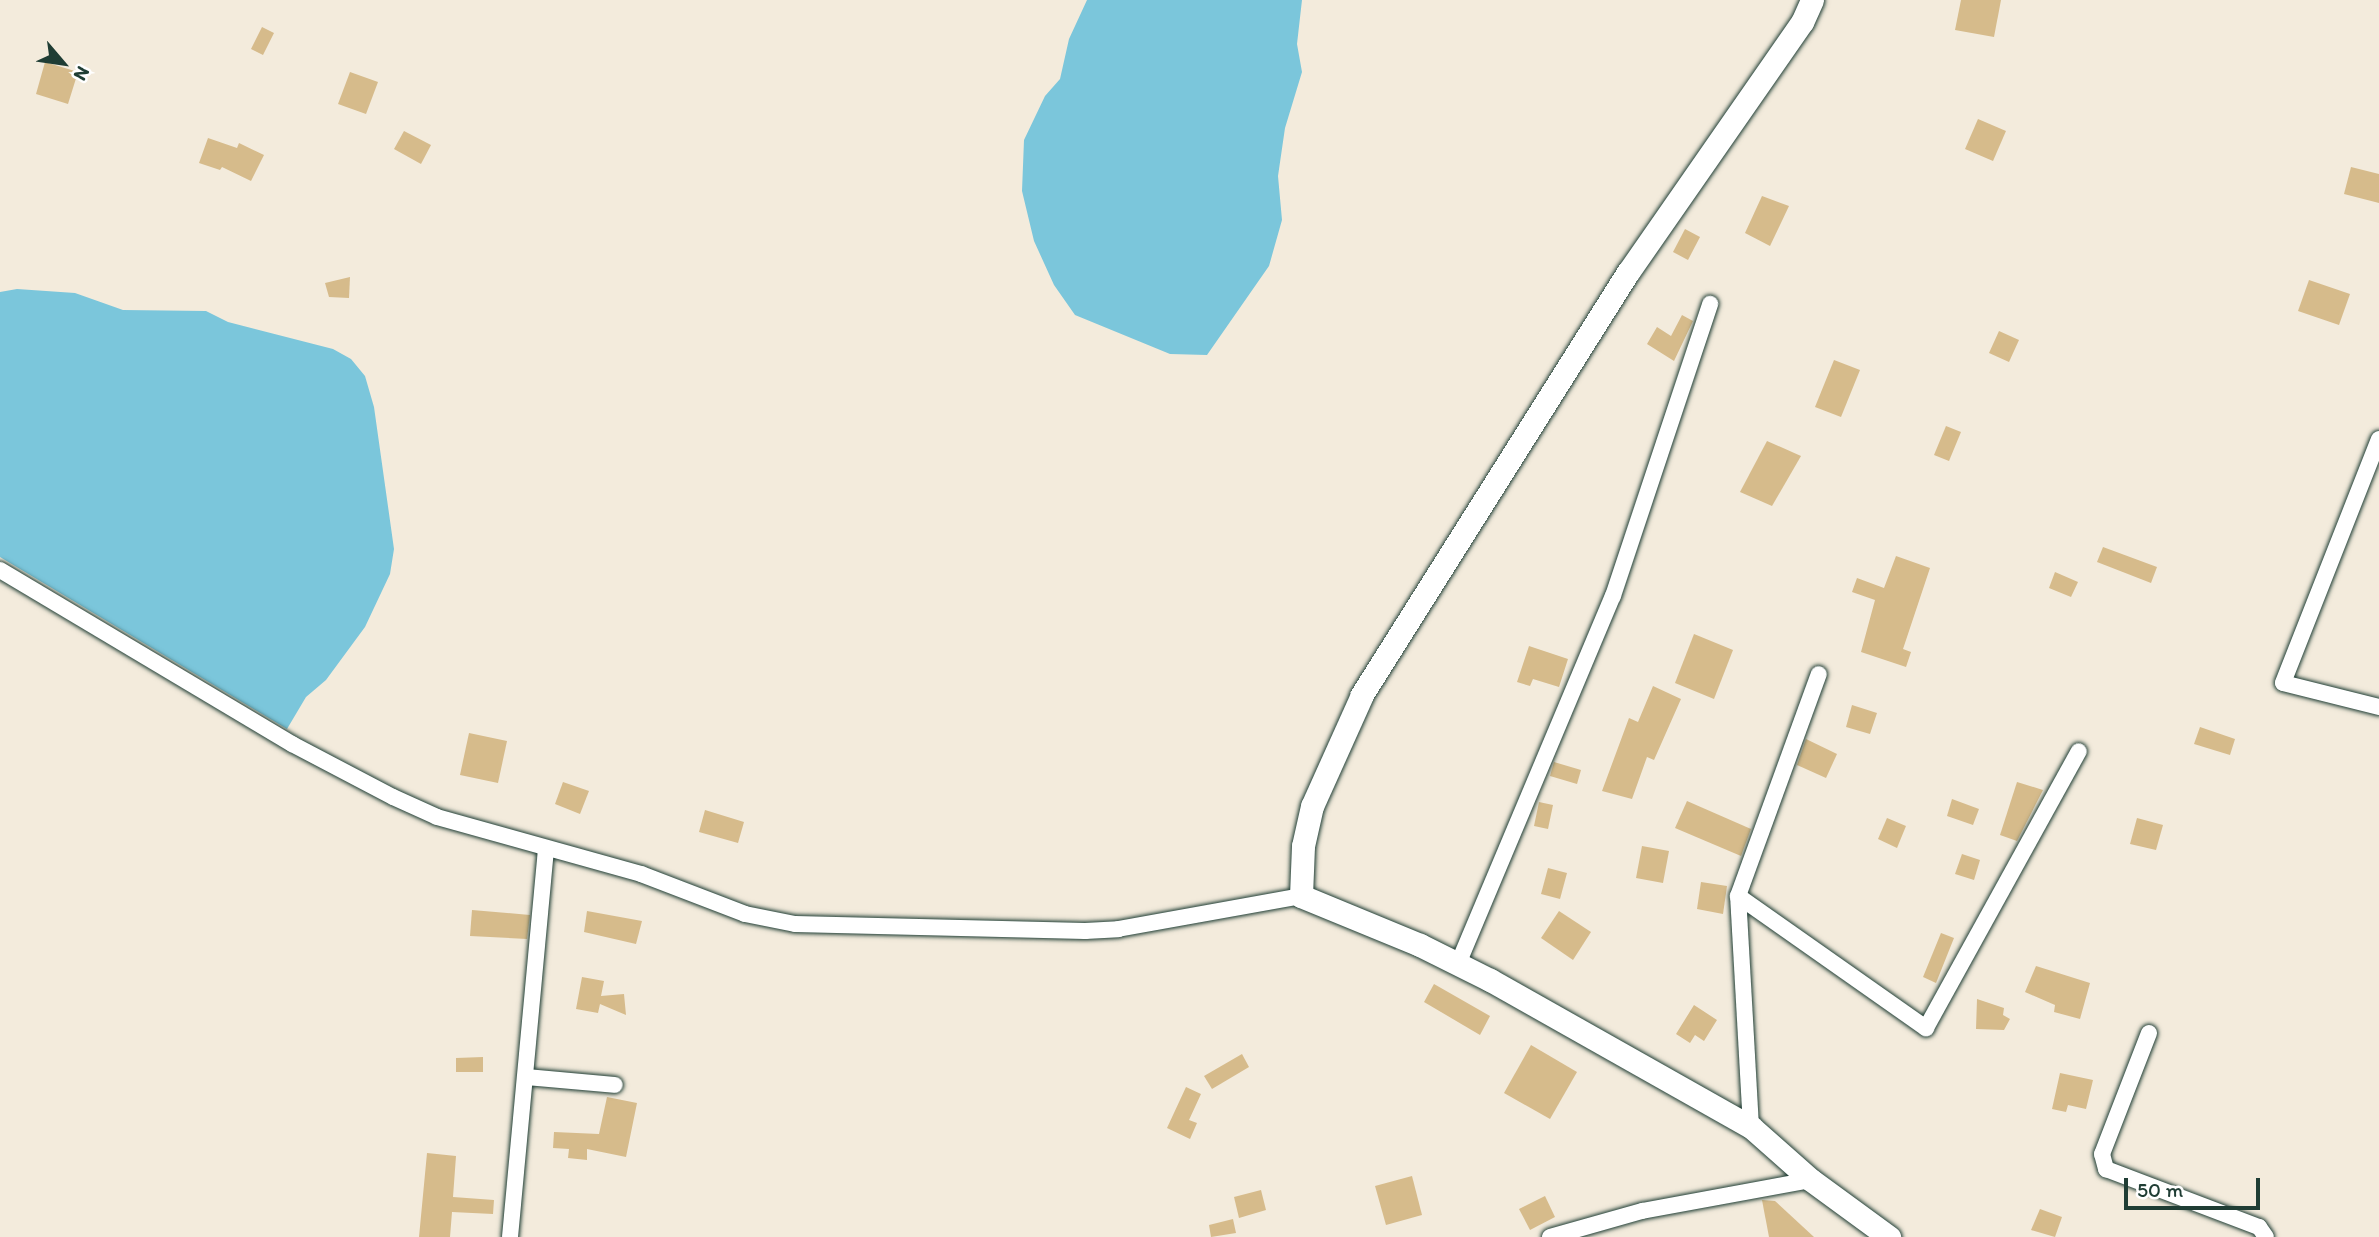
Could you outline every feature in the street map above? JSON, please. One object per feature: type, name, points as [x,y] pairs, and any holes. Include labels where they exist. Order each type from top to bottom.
[{"type":"street","points":[[1301,896],[1303,846],[1312,806],[1362,695],[1621,283],[1802,22],[1812,0]]},
{"type":"street","points":[[1458,964],[1613,596],[1710,304]]},
{"type":"street","points":[[2379,439],[2283,683],[2379,707]]},
{"type":"street","points":[[0,570],[352,777],[437,817],[547,851],[642,874],[719,907],[795,924],[1096,930],[1301,896],[1458,964],[1751,1127],[1811,1180],[1889,1237]]},
{"type":"street","points":[[1751,1127],[1738,896],[1819,674]]},
{"type":"street","points":[[1738,896],[1926,1028],[2080,751]]},
{"type":"street","points":[[510,1237],[547,851]]},
{"type":"street","points":[[2149,1032],[2102,1154],[2106,1169],[2259,1227],[2266,1237]]},
{"type":"street","points":[[526,1077],[615,1085]]},
{"type":"street","points":[[1550,1237],[1642,1211],[1811,1180]]},
{"type":"water","points":[[1087,0],[1302,0],[1297,44],[1302,72],[1285,128],[1278,176],[1282,220],[1269,266],[1207,355],[1170,354],[1075,315],[1054,285],[1034,241],[1022,191],[1024,140],[1045,96],[1060,79],[1069,39]]},
{"type":"water","points":[[17,289],[75,293],[123,310],[206,311],[228,322],[333,349],[351,359],[365,376],[374,407],[394,549],[390,574],[365,627],[326,680],[306,697],[287,729],[0,557],[0,292]]},
{"type":"building","points":[[1961,0],[2001,0],[1994,37],[1955,30]]},
{"type":"building","points":[[262,27],[274,33],[263,55],[251,49]]},
{"type":"building","points":[[45,62],[78,72],[68,104],[36,94]]},
{"type":"building","points":[[350,72],[378,82],[366,114],[338,104]]},
{"type":"building","points":[[1978,119],[2006,131],[1993,161],[1965,149]]},
{"type":"building","points":[[404,131],[431,145],[421,164],[394,149]]},
{"type":"building","points":[[208,138],[237,148],[239,143],[264,155],[251,181],[222,167],[220,170],[199,163]]},
{"type":"building","points":[[2351,167],[2379,174],[2379,203],[2344,194]]},
{"type":"building","points":[[1762,196],[1789,206],[1770,246],[1745,233]]},
{"type":"building","points":[[1685,229],[1700,237],[1688,260],[1673,252]]},
{"type":"building","points":[[350,277],[349,298],[329,297],[325,283]]},
{"type":"building","points":[[2309,280],[2350,294],[2339,325],[2298,311]]},
{"type":"building","points":[[1682,315],[1693,321],[1674,361],[1647,344],[1657,327],[1671,336]]},
{"type":"building","points":[[1999,331],[2019,340],[2009,362],[1989,353]]},
{"type":"building","points":[[1834,360],[1860,370],[1841,417],[1815,407]]},
{"type":"building","points":[[1946,426],[1961,432],[1949,461],[1934,455]]},
{"type":"building","points":[[1767,441],[1801,456],[1772,506],[1740,492]]},
{"type":"building","points":[[2103,547],[2157,567],[2151,583],[2097,562]]},
{"type":"building","points":[[1896,556],[1930,568],[1903,649],[1911,652],[1906,667],[1861,652],[1875,600],[1852,592],[1857,578],[1884,588]]},
{"type":"building","points":[[2055,572],[2078,582],[2071,597],[2049,588]]},
{"type":"building","points":[[1694,634],[1733,650],[1714,699],[1675,683]]},
{"type":"building","points":[[1529,646],[1568,659],[1559,687],[1533,679],[1530,686],[1517,682]]},
{"type":"building","points":[[1653,686],[1681,699],[1654,760],[1647,757],[1632,799],[1602,791],[1629,718],[1638,722]]},
{"type":"building","points":[[1852,705],[1877,713],[1870,734],[1846,727]]},
{"type":"building","points":[[2200,727],[2235,739],[2230,755],[2194,744]]},
{"type":"building","points":[[469,733],[507,741],[498,783],[460,775]]},
{"type":"building","points":[[1806,739],[1837,754],[1826,778],[1797,765]]},
{"type":"building","points":[[1554,762],[1581,770],[1577,784],[1550,776]]},
{"type":"building","points":[[563,782],[589,791],[580,814],[555,804]]},
{"type":"building","points":[[2017,782],[2043,790],[2017,841],[2000,835]]},
{"type":"building","points":[[1952,799],[1979,809],[1973,825],[1947,816]]},
{"type":"building","points":[[1687,801],[1751,829],[1741,856],[1675,828]]},
{"type":"building","points":[[1539,802],[1553,805],[1548,829],[1534,826]]},
{"type":"building","points":[[705,810],[744,822],[738,843],[699,832]]},
{"type":"building","points":[[1887,818],[1906,826],[1897,848],[1878,839]]},
{"type":"building","points":[[2137,818],[2163,825],[2156,850],[2130,844]]},
{"type":"building","points":[[1642,846],[1669,851],[1663,883],[1636,878]]},
{"type":"building","points":[[1962,854],[1980,860],[1974,880],[1955,874]]},
{"type":"building","points":[[1548,868],[1567,873],[1560,899],[1541,894]]},
{"type":"building","points":[[1701,882],[1727,886],[1723,914],[1697,909]]},
{"type":"building","points":[[472,910],[530,915],[527,939],[470,936]]},
{"type":"building","points":[[587,911],[642,921],[636,944],[584,932]]},
{"type":"building","points":[[1559,911],[1591,932],[1573,960],[1541,938]]},
{"type":"building","points":[[1941,933],[1954,938],[1936,983],[1923,977]]},
{"type":"building","points":[[2036,966],[2090,983],[2080,1019],[2054,1012],[2055,1005],[2025,992]]},
{"type":"building","points":[[582,977],[604,981],[601,996],[624,994],[626,1015],[600,1004],[598,1013],[576,1009]]},
{"type":"building","points":[[1434,984],[1490,1016],[1480,1035],[1424,1002]]},
{"type":"building","points":[[1977,999],[2004,1008],[2003,1015],[2010,1019],[2004,1030],[1976,1029]]},
{"type":"building","points":[[1694,1005],[1717,1020],[1704,1041],[1695,1035],[1690,1043],[1676,1034]]},
{"type":"building","points":[[1531,1045],[1577,1072],[1550,1119],[1504,1093]]},
{"type":"building","points":[[1242,1054],[1249,1067],[1212,1089],[1204,1076]]},
{"type":"building","points":[[483,1057],[483,1072],[456,1072],[456,1058]]},
{"type":"building","points":[[2060,1073],[2093,1080],[2086,1109],[2068,1105],[2066,1112],[2052,1109]]},
{"type":"building","points":[[1186,1087],[1201,1094],[1189,1120],[1197,1123],[1190,1139],[1167,1128]]},
{"type":"building","points":[[607,1097],[637,1103],[626,1157],[587,1149],[587,1160],[568,1158],[569,1149],[553,1148],[554,1132],[599,1134]]},
{"type":"building","points":[[427,1153],[456,1156],[453,1197],[494,1200],[493,1214],[452,1212],[450,1237],[419,1237]]},
{"type":"building","points":[[1412,1176],[1422,1215],[1386,1225],[1375,1186]]},
{"type":"building","points":[[1261,1190],[1266,1210],[1239,1218],[1234,1197]]},
{"type":"building","points":[[1545,1196],[1555,1217],[1530,1230],[1519,1209]]},
{"type":"building","points":[[1762,1200],[1775,1201],[1814,1237],[1769,1237]]},
{"type":"building","points":[[2040,1209],[2062,1217],[2055,1237],[2031,1230]]},
{"type":"building","points":[[1233,1219],[1236,1233],[1211,1237],[1209,1225]]}]
